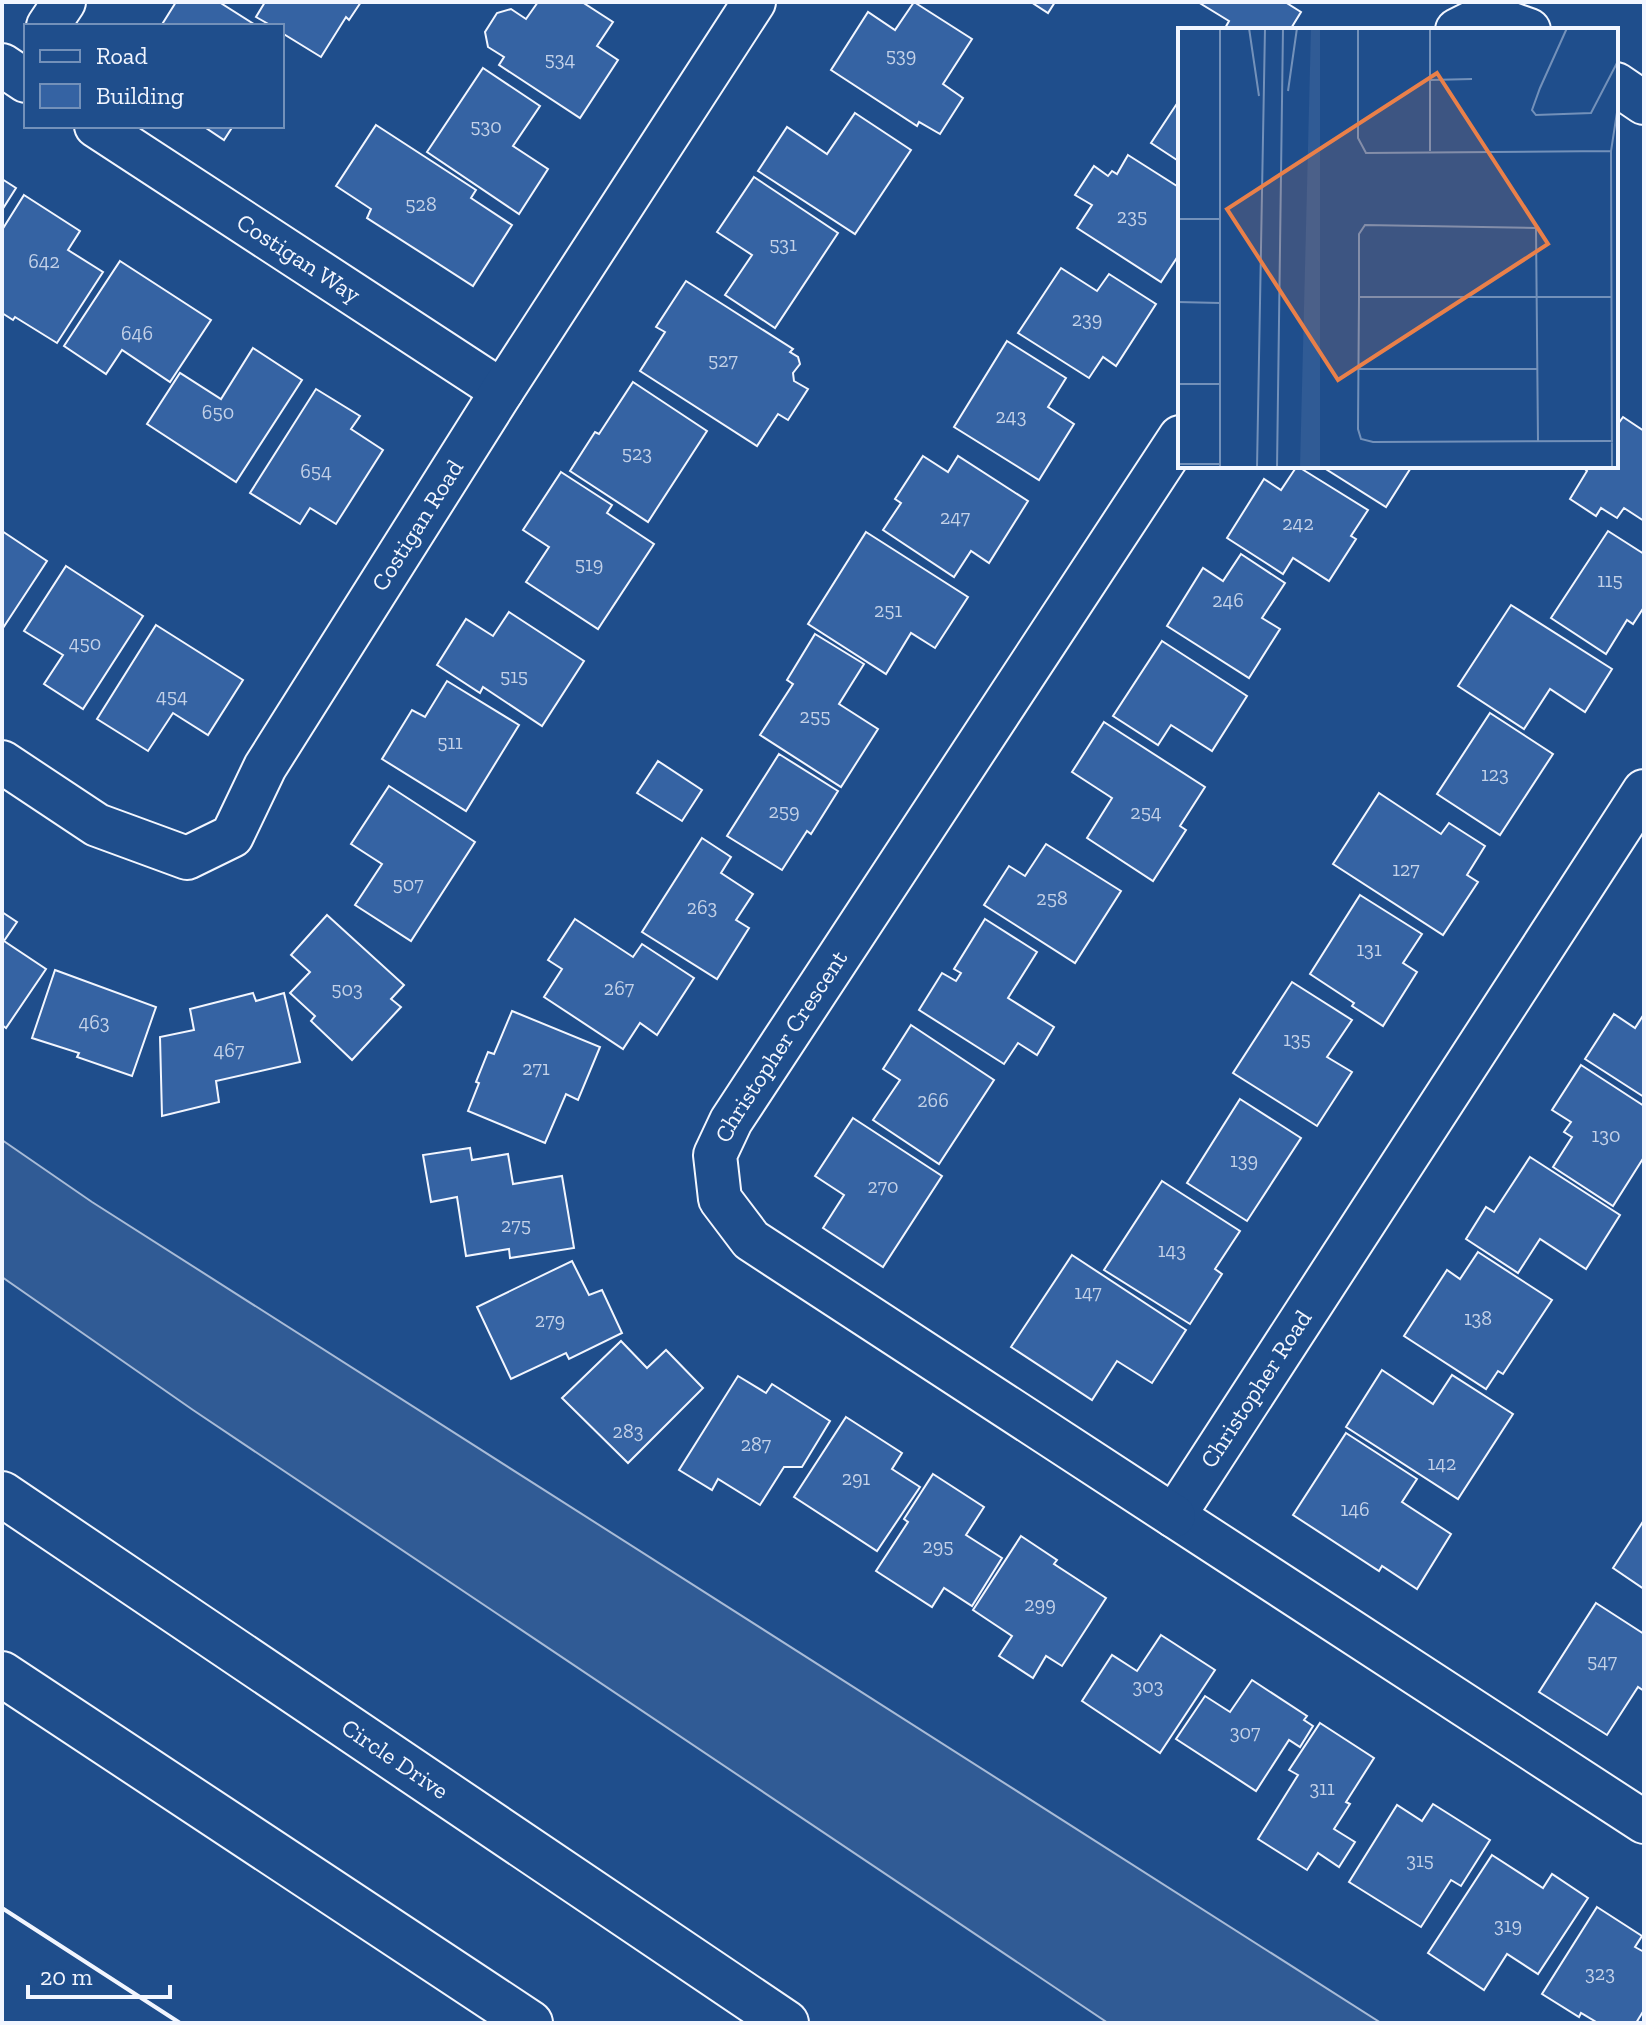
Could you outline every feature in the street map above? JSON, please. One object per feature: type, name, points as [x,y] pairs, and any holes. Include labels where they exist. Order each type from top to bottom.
[{"type":"highway","name":"Circle Drive","points":[[2,1494],[786,2023]]},
{"type":"highway","points":[[2,1674],[530,2023]]},
{"type":"street","points":[[49,24],[64,2]]},
{"type":"street","name":"Costigan Road","points":[[2,762],[97,825],[187,858],[232,836],[265,767],[502,391],[754,2]]},
{"type":"street","points":[[1461,28],[1487,15],[1523,28]]},
{"type":"street","points":[[1618,85],[1644,103]]},
{"type":"street","name":"Costigan Way","points":[[99,128],[502,391]]},
{"type":"street","name":"Christopher Crescent","points":[[1174,1516],[751,1240],[720,1199],[715,1155],[731,1121],[1178,440]]},
{"type":"street","name":"Christopher Road","points":[[1174,1516],[1644,791]]},
{"type":"street","points":[[1174,1516],[1644,1822]]},
{"type":"shaded area","points":[[2,1140],[92,1202],[1381,2023],[1108,2023],[193,1410],[2,1277]]},
{"type":"building","points":[[176,2],[219,2],[254,24],[162,24]]},
{"type":"building","points":[[265,2],[361,2],[349,20],[346,17],[321,57],[284,34],[284,24],[268,24],[256,17]]},
{"type":"building","points":[[538,2],[582,2],[613,22],[597,46],[618,60],[580,118],[499,65],[504,57],[488,47],[485,32],[497,13],[511,9],[526,19]]},
{"type":"building","points":[[914,2],[972,39],[943,84],[963,98],[940,134],[919,122],[917,126],[831,70],[868,12],[895,30]]},
{"type":"building","points":[[1031,2],[1055,2],[1048,13]]},
{"type":"building","points":[[1198,2],[1285,2],[1301,12],[1291,28],[1225,28],[1229,21]]},
{"type":"building","points":[[483,68],[540,106],[513,146],[548,169],[519,214],[427,152]]},
{"type":"building","points":[[1178,102],[1178,161],[1151,143]]},
{"type":"building","points":[[855,113],[911,150],[855,234],[758,171],[787,127],[827,154]]},
{"type":"building","points":[[376,125],[476,190],[471,198],[512,225],[473,286],[367,218],[371,209],[336,186]]},
{"type":"building","points":[[206,128],[232,128],[224,140]]},
{"type":"building","points":[[1128,155],[1178,187],[1178,256],[1161,282],[1077,228],[1092,205],[1075,195],[1094,166],[1108,176],[1112,171],[1117,174]]},
{"type":"building","points":[[754,177],[838,233],[775,328],[725,295],[752,255],[717,232]]},
{"type":"building","points":[[2,179],[16,188],[2,210]]},
{"type":"building","points":[[24,195],[80,231],[68,250],[103,272],[57,343],[15,317],[13,320],[2,313],[2,230]]},
{"type":"building","points":[[120,261],[211,320],[170,382],[122,350],[106,374],[64,346]]},
{"type":"building","points":[[1061,268],[1097,291],[1109,274],[1156,304],[1116,366],[1103,357],[1089,378],[1018,333]]},
{"type":"building","points":[[686,281],[793,349],[790,352],[798,357],[800,364],[793,373],[794,381],[808,389],[788,420],[778,414],[757,446],[640,371],[665,332],[656,327]]},
{"type":"building","points":[[1007,341],[1066,378],[1048,407],[1074,424],[1039,480],[954,427]]},
{"type":"building","points":[[253,348],[302,380],[236,482],[147,424],[180,373],[221,399]]},
{"type":"building","points":[[633,382],[707,431],[648,522],[570,471]]},
{"type":"building","points":[[316,389],[360,416],[351,429],[383,450],[336,524],[310,508],[300,524],[250,493]]},
{"type":"building","points":[[1623,417],[1644,431],[1644,521],[1624,508],[1617,518],[1601,508],[1596,516],[1570,499],[1587,471],[1584,468],[1618,468],[1618,424]]},
{"type":"building","points":[[923,456],[948,472],[958,456],[1028,501],[989,563],[971,551],[954,577],[883,530],[901,503],[895,499]]},
{"type":"building","points":[[1296,468],[1300,468],[1368,510],[1351,536],[1356,539],[1329,581],[1293,558],[1283,574],[1227,538],[1264,479],[1281,490]]},
{"type":"building","points":[[1324,468],[1411,468],[1386,507]]},
{"type":"building","points":[[561,472],[612,505],[607,513],[654,544],[598,629],[526,582],[549,547],[523,530]]},
{"type":"building","points":[[2,531],[47,561],[3,628],[2,627]]},
{"type":"building","points":[[1608,531],[1644,554],[1644,607],[1633,624],[1627,620],[1606,654],[1551,618]]},
{"type":"building","points":[[866,532],[968,597],[935,648],[911,633],[886,674],[808,624]]},
{"type":"building","points":[[1241,554],[1285,583],[1262,618],[1280,629],[1249,678],[1167,626],[1203,568],[1223,581]]},
{"type":"building","points":[[66,566],[143,616],[83,709],[44,684],[63,655],[24,631]]},
{"type":"building","points":[[1511,605],[1612,669],[1585,712],[1550,689],[1524,729],[1458,686]]},
{"type":"building","points":[[509,612],[584,661],[542,726],[483,687],[480,693],[437,665],[466,619],[493,636]]},
{"type":"building","points":[[156,625],[243,680],[208,735],[173,713],[148,751],[97,719]]},
{"type":"building","points":[[815,634],[864,664],[839,704],[878,729],[841,787],[760,735],[793,684],[787,680]]},
{"type":"building","points":[[1162,641],[1247,696],[1212,751],[1171,725],[1158,745],[1113,716]]},
{"type":"building","points":[[447,681],[519,725],[466,811],[382,759],[412,710],[425,717]]},
{"type":"building","points":[[1490,713],[1553,754],[1500,835],[1437,794]]},
{"type":"building","points":[[1104,722],[1205,787],[1180,826],[1186,830],[1153,881],[1087,838],[1112,798],[1072,772]]},
{"type":"building","points":[[779,754],[838,791],[811,834],[807,831],[782,870],[727,836]]},
{"type":"building","points":[[658,761],[702,790],[682,821],[637,793]]},
{"type":"building","points":[[389,786],[475,842],[411,941],[355,905],[382,864],[351,844]]},
{"type":"building","points":[[1379,793],[1441,834],[1449,823],[1485,846],[1467,875],[1478,882],[1443,935],[1333,864]]},
{"type":"building","points":[[702,838],[731,857],[721,873],[753,894],[736,920],[749,928],[717,979],[642,932]]},
{"type":"building","points":[[1046,844],[1121,891],[1075,963],[984,905],[1009,866],[1025,876]]},
{"type":"building","points":[[1360,895],[1422,934],[1403,963],[1417,972],[1383,1026],[1310,974]]},
{"type":"building","points":[[2,912],[17,922],[4,941],[46,969],[6,1028],[2,1025]]},
{"type":"building","points":[[327,915],[404,985],[391,999],[401,1007],[352,1060],[311,1021],[315,1016],[290,993],[310,972],[291,955]]},
{"type":"building","points":[[575,919],[633,957],[642,944],[694,978],[657,1035],[640,1023],[623,1049],[544,997],[562,969],[548,960]]},
{"type":"building","points":[[985,919],[1037,952],[1008,998],[1054,1027],[1037,1055],[1018,1043],[1004,1064],[919,1010],[942,973],[956,981],[961,973],[954,969]]},
{"type":"building","points":[[55,970],[156,1007],[132,1076],[77,1057],[79,1053],[32,1038]]},
{"type":"building","points":[[1292,982],[1352,1020],[1327,1057],[1352,1072],[1317,1126],[1233,1073]]},
{"type":"building","points":[[253,993],[256,1001],[284,993],[300,1062],[216,1081],[219,1102],[162,1116],[160,1037],[194,1030],[190,1009]]},
{"type":"building","points":[[512,1011],[600,1047],[578,1100],[566,1094],[545,1143],[468,1111],[488,1052],[494,1054]]},
{"type":"building","points":[[1614,1014],[1635,1028],[1644,1014],[1644,1097],[1585,1059]]},
{"type":"building","points":[[911,1025],[994,1080],[939,1164],[873,1120],[900,1080],[883,1069]]},
{"type":"building","points":[[1581,1065],[1644,1106],[1644,1157],[1613,1206],[1553,1167],[1572,1137],[1564,1132],[1571,1122],[1552,1110]]},
{"type":"building","points":[[1240,1099],[1301,1138],[1247,1221],[1187,1183]]},
{"type":"building","points":[[853,1118],[942,1176],[883,1267],[823,1228],[844,1195],[815,1176]]},
{"type":"building","points":[[470,1148],[472,1160],[508,1154],[513,1184],[562,1176],[574,1248],[510,1258],[509,1249],[466,1256],[457,1197],[431,1202],[423,1155]]},
{"type":"building","points":[[1530,1157],[1620,1215],[1586,1269],[1540,1239],[1518,1273],[1466,1239],[1486,1207],[1494,1212]]},
{"type":"building","points":[[1162,1181],[1240,1231],[1215,1269],[1222,1274],[1190,1324],[1104,1270]]},
{"type":"building","points":[[1478,1252],[1552,1300],[1503,1374],[1498,1371],[1486,1389],[1404,1336],[1447,1270],[1460,1279]]},
{"type":"building","points":[[1072,1255],[1186,1330],[1152,1383],[1117,1361],[1092,1400],[1011,1347]]},
{"type":"building","points":[[572,1261],[589,1295],[602,1290],[622,1333],[569,1359],[566,1353],[511,1379],[477,1307]]},
{"type":"building","points":[[621,1341],[647,1368],[666,1350],[703,1388],[628,1463],[562,1398]]},
{"type":"building","points":[[1382,1370],[1433,1404],[1452,1375],[1513,1414],[1458,1499],[1346,1427]]},
{"type":"building","points":[[738,1376],[766,1393],[772,1384],[830,1421],[802,1467],[784,1467],[760,1505],[718,1479],[712,1490],[679,1470]]},
{"type":"building","points":[[846,1417],[902,1453],[892,1469],[920,1487],[877,1551],[794,1497]]},
{"type":"building","points":[[1346,1433],[1417,1479],[1402,1502],[1451,1534],[1417,1589],[1382,1566],[1379,1571],[1293,1515]]},
{"type":"building","points":[[933,1474],[984,1507],[966,1535],[1002,1558],[972,1606],[944,1588],[932,1607],[876,1571],[908,1522],[904,1519]]},
{"type":"building","points":[[1644,1520],[1644,1589],[1613,1568]]},
{"type":"building","points":[[1021,1536],[1057,1560],[1054,1564],[1106,1598],[1062,1666],[1046,1656],[1033,1678],[999,1656],[1012,1636],[973,1610]]},
{"type":"building","points":[[1596,1603],[1644,1634],[1644,1691],[1638,1687],[1607,1735],[1539,1692]]},
{"type":"building","points":[[1161,1635],[1215,1670],[1160,1753],[1082,1701],[1112,1655],[1137,1671]]},
{"type":"building","points":[[1252,1680],[1307,1716],[1304,1720],[1313,1726],[1300,1747],[1289,1740],[1256,1791],[1176,1739],[1205,1696],[1230,1712]]},
{"type":"building","points":[[1320,1723],[1374,1758],[1346,1802],[1350,1804],[1334,1829],[1355,1842],[1339,1867],[1318,1853],[1307,1870],[1258,1839],[1298,1775],[1289,1770]]},
{"type":"building","points":[[1433,1804],[1490,1840],[1461,1886],[1451,1880],[1421,1927],[1349,1882],[1397,1805],[1422,1821]]},
{"type":"building","points":[[1492,1855],[1543,1888],[1552,1874],[1588,1898],[1538,1974],[1507,1954],[1484,1990],[1428,1953]]},
{"type":"building","points":[[1597,1907],[1642,1936],[1635,1947],[1644,1952],[1644,2010],[1636,2023],[1598,2023],[1581,2013],[1579,2017],[1542,1994]]},
{"type":"wall","points":[[2,1908],[180,2023]]}]
